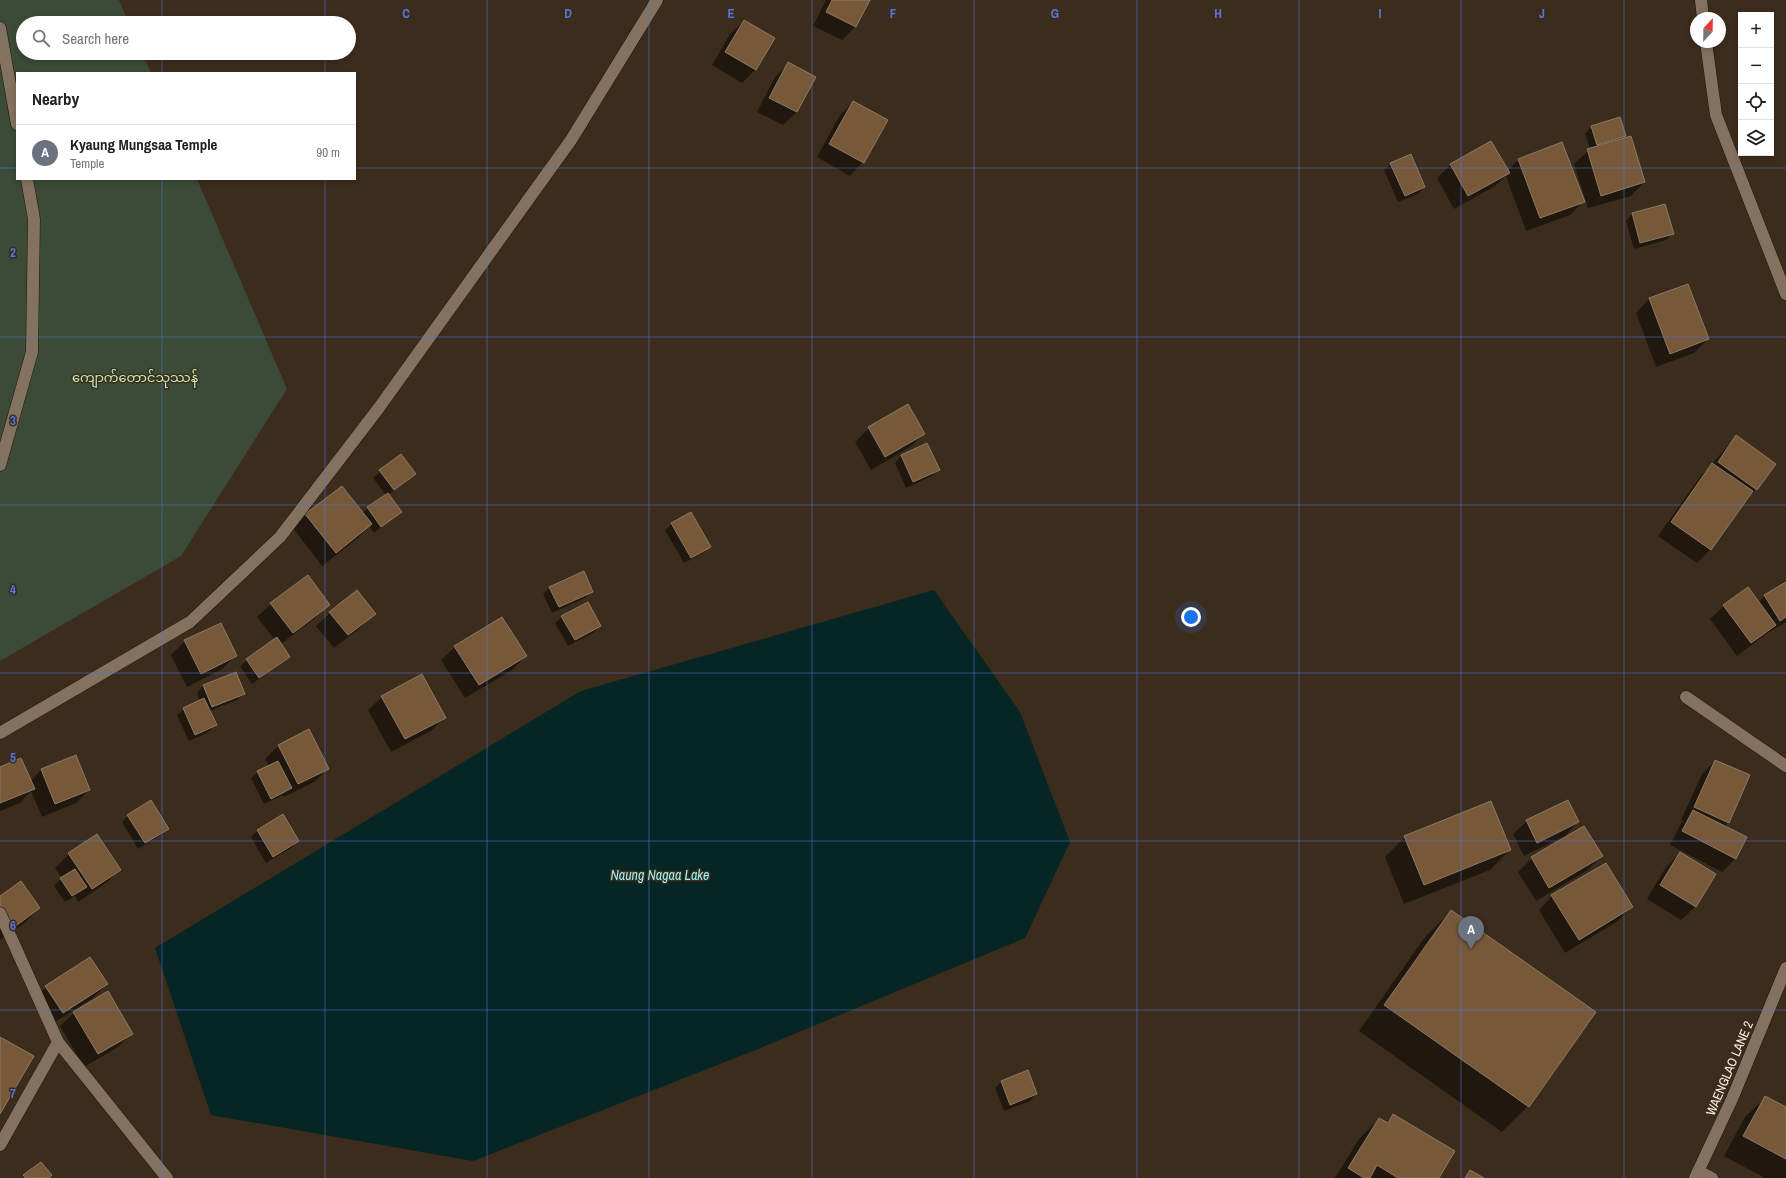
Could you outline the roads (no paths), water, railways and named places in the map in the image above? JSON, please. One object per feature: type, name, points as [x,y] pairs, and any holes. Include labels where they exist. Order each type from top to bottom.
[{"type":"street","points":[[0,733],[190,622],[280,537],[378,409],[571,140],[657,0]]},
{"type":"street","points":[[1701,0],[1702,12]]},
{"type":"street","points":[[0,28],[16,118]]},
{"type":"street","points":[[1707,48],[1716,115],[1786,294]]},
{"type":"street","points":[[0,465],[32,352],[34,219],[27,180]]},
{"type":"street","points":[[1686,697],[1786,766]]},
{"type":"street","points":[[0,913],[58,1042],[168,1178]]},
{"type":"street","name":"WAENGLAO LANE 2","points":[[1697,1175],[1732,1099],[1786,968]]},
{"type":"street","points":[[0,1145],[58,1042]]},
{"type":"street","points":[[1697,1175],[1712,1178]]},
{"type":"water","name":"Naung Nagaa Lake","points":[[934,590],[1020,712],[1070,842],[1025,938],[758,1049],[473,1161],[211,1115],[155,948],[581,691]]},
{"type":"place","name":"Kyaung Mungsaa Temple","points":[[1471,949]]},
{"type":"park label","name":"ကျောက်တောင်သုဿန်","points":[[135,377]]}]
